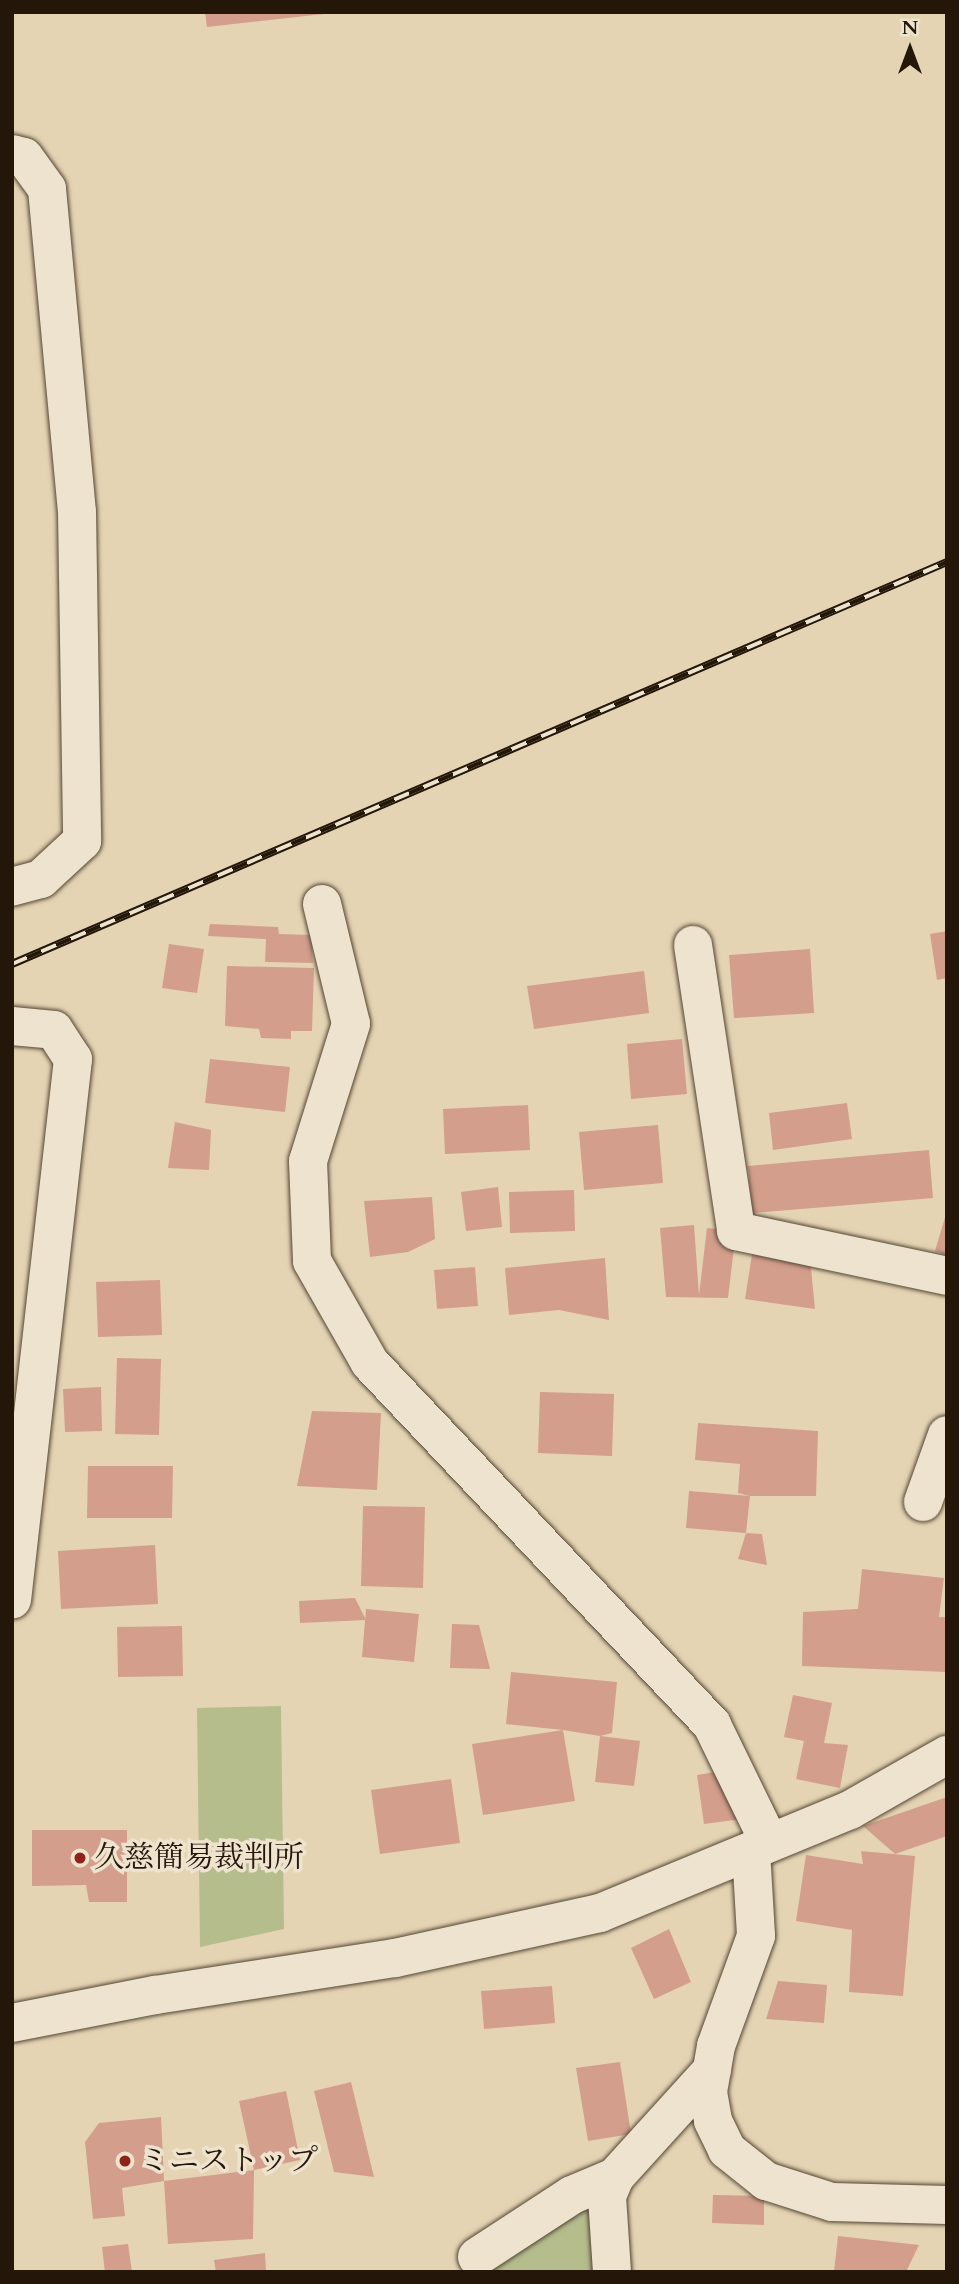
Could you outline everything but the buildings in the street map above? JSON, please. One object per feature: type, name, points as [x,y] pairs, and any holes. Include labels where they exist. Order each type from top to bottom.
[{"type":"street","points":[[12,154],[24,157],[47,189],[77,512],[82,841],[41,878],[12,887]]},
{"type":"street","points":[[321,904],[351,1024],[308,1161],[312,1261],[370,1363],[712,1725],[760,1846],[756,1936],[712,2070],[708,2092],[713,2121],[727,2150],[766,2181],[832,2202],[947,2205]]},
{"type":"street","points":[[693,945],[736,1231],[947,1276]]},
{"type":"street","points":[[12,1026],[54,1030],[74,1059],[12,1600]]},
{"type":"street","points":[[923,1502],[947,1435]]},
{"type":"street","points":[[12,2023],[155,1995],[395,1958],[600,1913],[850,1810],[947,1755]]},
{"type":"street","points":[[612,2272],[607,2196],[615,2177],[712,2070]]},
{"type":"street","points":[[477,2257],[572,2195],[615,2177]]},
{"type":"green space","points":[[281,1706],[284,1929],[200,1947],[197,1708]]},
{"type":"green space","points":[[597,2187],[601,2272],[484,2272]]},
{"type":"railway","points":[[12,964],[947,562]]},
{"type":"place","name":"久慈簡易裁判所","points":[[80,1858]]},
{"type":"place","name":"ミニストップ","points":[[125,2161]]}]
